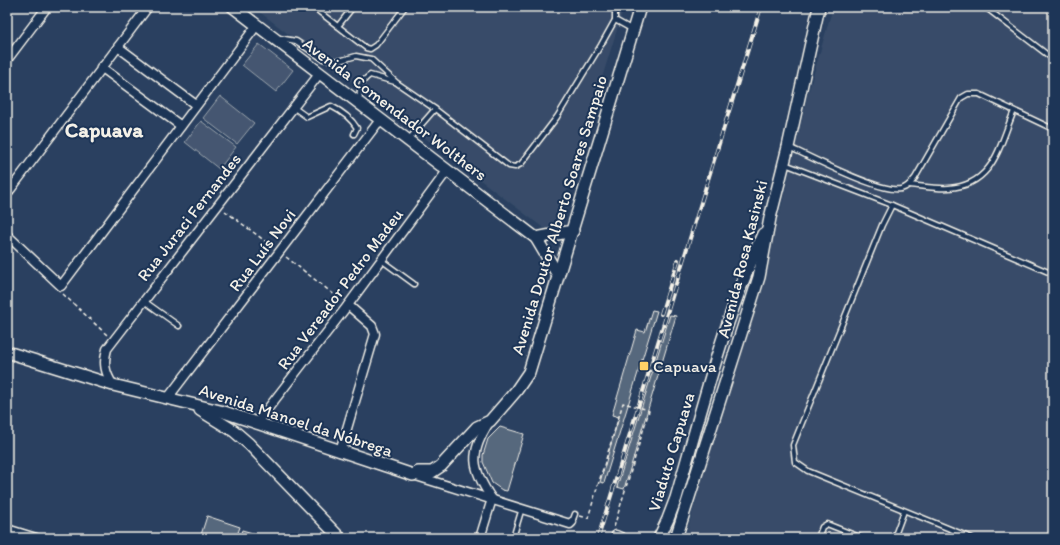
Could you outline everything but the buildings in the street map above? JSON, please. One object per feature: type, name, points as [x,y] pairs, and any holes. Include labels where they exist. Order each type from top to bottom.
[{"type":"main road","name":"Avenida Comendador Wolthers","points":[[233,7],[536,238],[558,275]]},
{"type":"main road","name":"Avenida Doutor Alberto Soares Sampaio","points":[[413,475],[418,472],[432,472],[441,466],[477,427],[490,421],[516,392],[529,372],[640,7]]},
{"type":"main road","name":"Avenida Rosa Kasinski","points":[[676,538],[759,277],[770,218],[788,147],[819,7]]},
{"type":"main road","name":"Viaduto Capuava","points":[[659,538],[676,498],[725,333],[744,276],[770,218]]},
{"type":"main road","points":[[536,238],[572,230]]},
{"type":"main road","name":"Avenida Manoel da Nóbrega","points":[[7,352],[113,385],[224,412],[340,452],[413,475]]},
{"type":"main road","points":[[193,405],[234,431],[249,444],[340,538]]},
{"type":"street","points":[[7,60],[47,7]]},
{"type":"street","points":[[7,194],[148,7]]},
{"type":"street","points":[[7,235],[61,286],[257,25]]},
{"type":"street","points":[[118,47],[196,105]]},
{"type":"street","points":[[102,67],[181,126]]},
{"type":"street","name":"Rua Juraci Fernandes","points":[[113,385],[107,376],[104,365],[107,349],[320,73]]},
{"type":"street","name":"Rua Luís Novi","points":[[168,399],[380,120]]},
{"type":"street","name":"Rua Vereador Pedro Madeu","points":[[256,424],[348,305],[447,171]]},
{"type":"street","points":[[340,452],[375,334],[372,326],[348,305]]},
{"type":"street","name":"Avenida Doutor Alberto Soares Sampaio","points":[[490,421],[479,438],[475,459],[479,478],[492,499]]},
{"type":"street","name":"Avenida Manoel da Nóbrega","points":[[413,475],[570,524],[573,518]]},
{"type":"street","points":[[480,538],[492,499]]},
{"type":"street","points":[[7,529],[36,538]]},
{"type":"lane","points":[[313,7],[366,48],[370,49],[376,45],[405,7]]},
{"type":"lane","points":[[338,26],[354,7]]},
{"type":"lane","points":[[275,39],[281,38],[296,41],[323,59],[339,61],[356,56],[371,59],[397,83],[435,109],[509,166],[515,167],[521,164],[557,117],[615,20],[615,11],[612,7]]},
{"type":"lane","points":[[985,7],[1053,59]]},
{"type":"lane","points":[[615,20],[633,30]]},
{"type":"lane","points":[[360,104],[359,89],[362,81],[370,75],[397,83]]},
{"type":"lane","points":[[788,147],[883,187],[900,189],[909,185],[915,178],[961,98],[968,94],[979,94],[1053,129]]},
{"type":"lane","points":[[293,107],[307,117],[331,106],[341,111],[354,124],[357,128],[354,134]]},
{"type":"lane","points":[[407,140],[435,109]]},
{"type":"lane","points":[[909,185],[948,188],[966,185],[981,177],[990,168],[1014,111]]},
{"type":"lane","points":[[784,164],[892,205],[1053,274]]},
{"type":"lane","points":[[892,205],[882,225],[796,437],[793,445],[793,455],[795,462],[808,471],[972,538]]},
{"type":"lane","points":[[381,260],[414,284]]},
{"type":"lane","points":[[144,301],[179,326]]},
{"type":"lane","points":[[513,538],[522,508]]},
{"type":"lane","points":[[894,538],[904,511]]},
{"type":"lane","points":[[819,537],[822,527],[827,524],[862,538]]},
{"type":"path","points":[[61,286],[62,292],[113,341]]},
{"type":"path","points":[[573,518],[588,518],[623,403],[645,409],[650,411],[618,534]]},
{"type":"shaded area","points":[[253,7],[624,7],[557,223],[546,230]]},
{"type":"shaded area","points":[[833,7],[1053,7],[1053,538],[685,538],[782,204],[807,97]]},
{"type":"shaded area","points":[[259,44],[293,70],[276,92],[242,65]]},
{"type":"shaded area","points":[[220,96],[254,123],[237,144],[203,118]]},
{"type":"shaded area","points":[[201,121],[236,147],[219,169],[185,142]]},
{"type":"railway","points":[[598,538],[761,7]]},
{"type":"railway","points":[[661,314],[678,260]]},
{"type":"place","name":"Capuava","points":[[644,366]]},
{"type":"district","name":"Capuava","points":[[104,129]]}]
